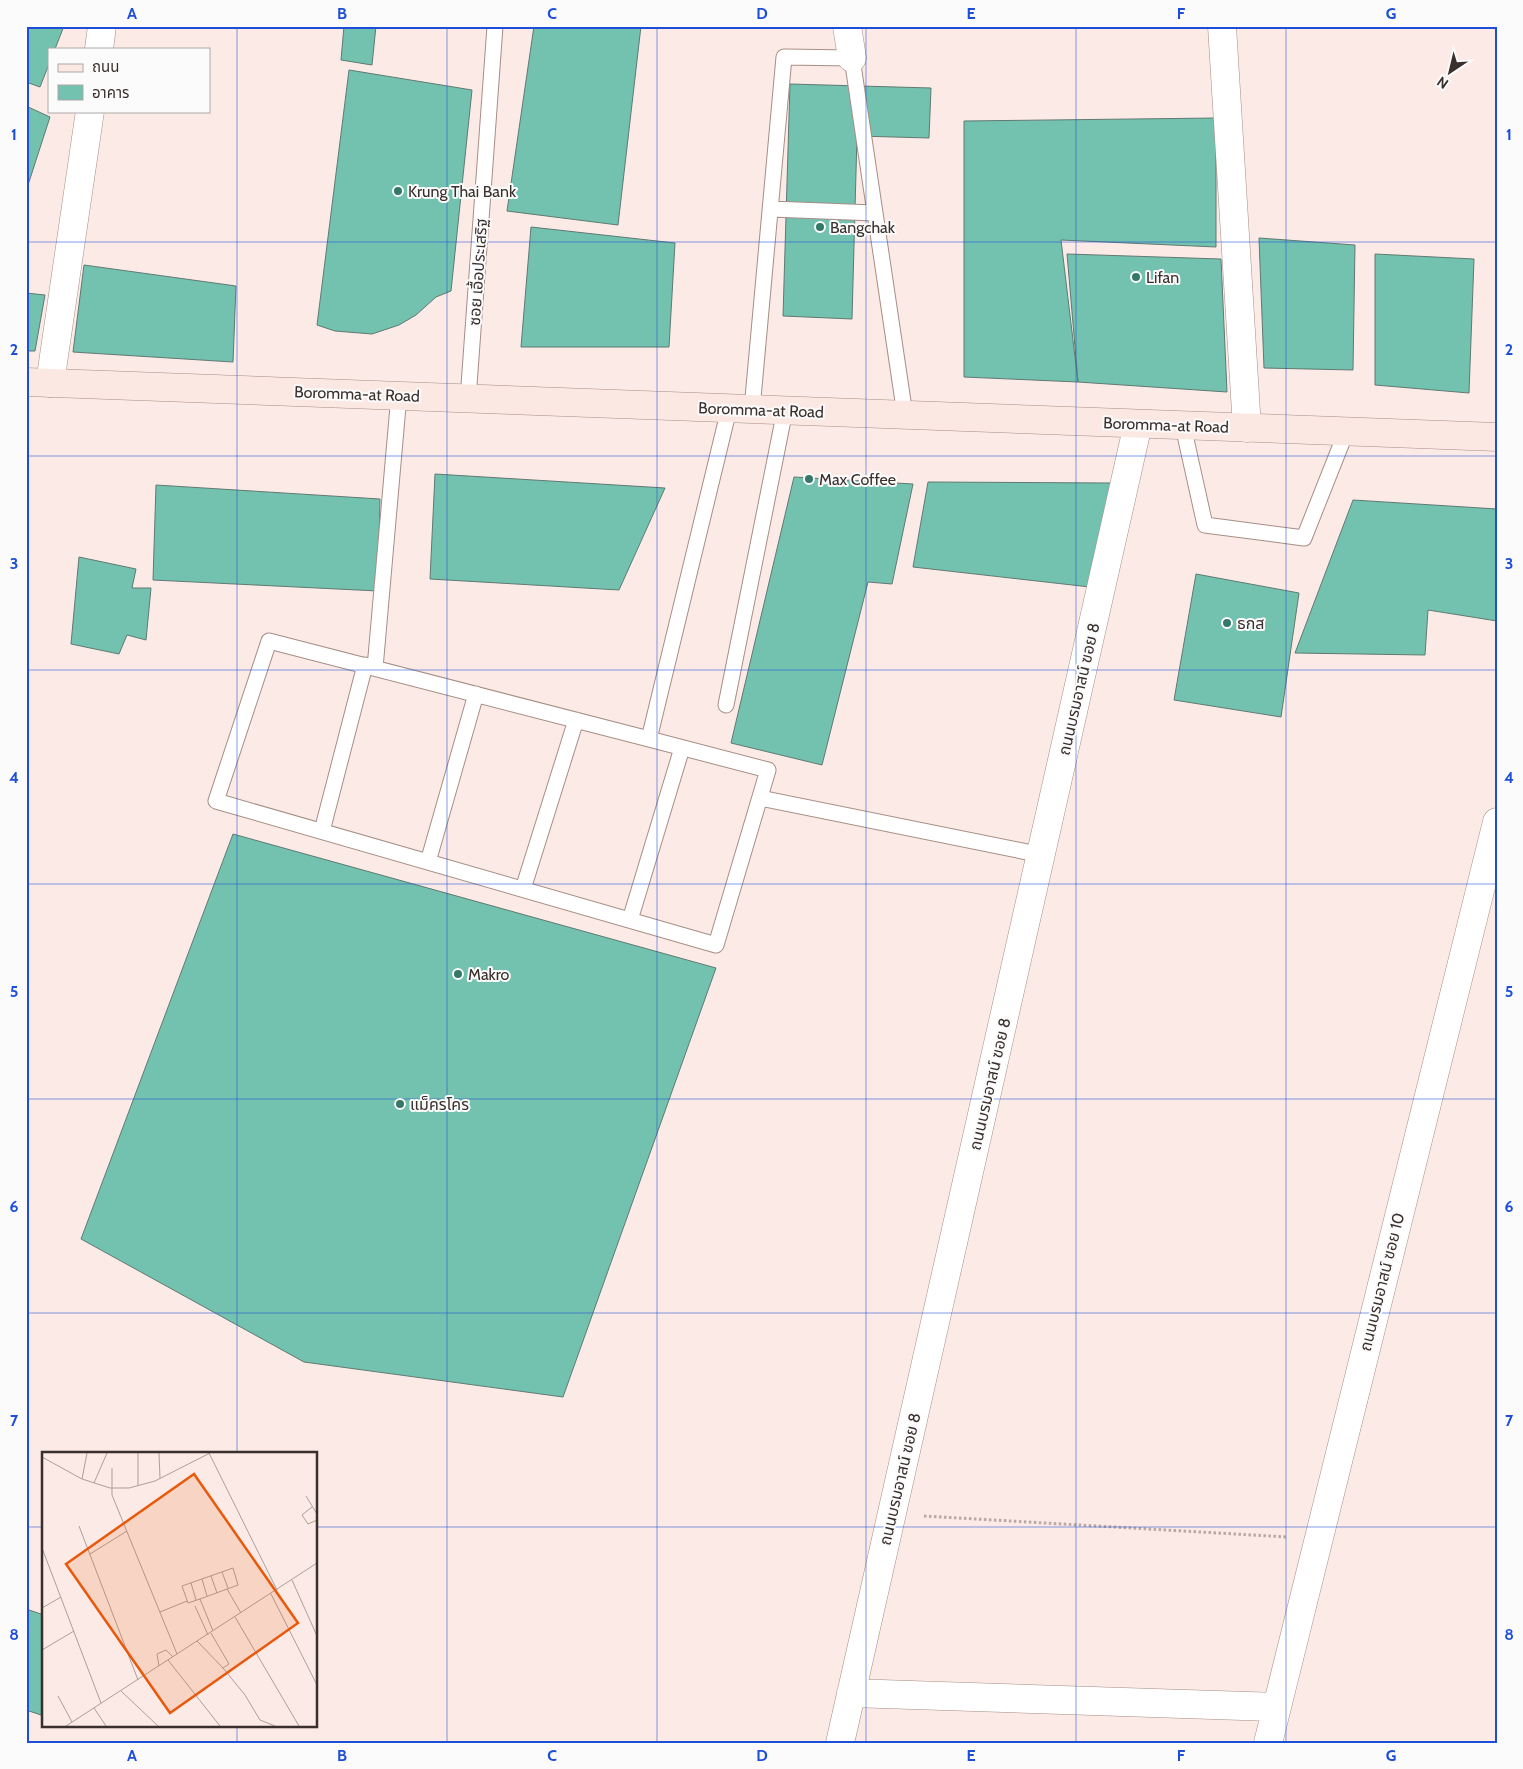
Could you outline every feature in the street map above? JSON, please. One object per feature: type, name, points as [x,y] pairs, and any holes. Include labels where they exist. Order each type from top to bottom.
[{"type":"main road","name":"Boromma-at Road","points":[[38,383],[1497,437]]},
{"type":"street","points":[[99,48],[102,26]]},
{"type":"street","points":[[847,26],[852,58]]},
{"type":"street","points":[[1222,26],[1247,428]]},
{"type":"street","points":[[38,383],[90,112]]},
{"type":"street","name":"ถนนบรมอาสน์ ฃอย 8","points":[[840,1743],[1042,856],[1138,424]]},
{"type":"street","name":"ถนนบรมอาสน์ ฃอย 10","points":[[1268,1743],[1497,822]]},
{"type":"street","points":[[851,1693],[1276,1707]]},
{"type":"lane","name":"ซอย เอื้อประเสริฐ","points":[[468,398],[495,26]]},
{"type":"lane","points":[[649,739],[740,409],[771,209],[784,57],[852,58],[905,415]]},
{"type":"lane","points":[[771,209],[875,214]]},
{"type":"lane","points":[[322,831],[370,666],[399,395]]},
{"type":"lane","points":[[726,705],[785,410]]},
{"type":"lane","points":[[1183,426],[1205,525],[1304,538],[1346,432]]},
{"type":"lane","points":[[269,641],[370,666],[768,770],[716,945],[216,801],[269,641]]},
{"type":"lane","points":[[428,862],[476,694]]},
{"type":"lane","points":[[523,889],[576,720]]},
{"type":"lane","points":[[630,920],[682,748]]},
{"type":"lane","points":[[760,798],[1042,856]]},
{"type":"path","points":[[892,1514],[1318,1539]]},
{"type":"building","points":[[26,26],[64,26],[55,48],[48,48],[48,67],[40,87],[26,82]]},
{"type":"building","points":[[344,26],[376,26],[372,65],[341,60]]},
{"type":"building","points":[[534,26],[641,26],[618,225],[507,211]]},
{"type":"building","name":"Krung Thai Bank","points":[[349,70],[472,90],[451,291],[436,297],[416,315],[399,325],[372,334],[335,331],[317,325]]},
{"type":"building","name":"Bangchak","points":[[790,84],[931,88],[929,138],[857,136],[852,319],[783,316]]},
{"type":"building","points":[[26,106],[50,117],[28,185],[26,185]]},
{"type":"building","points":[[1216,118],[1216,247],[1061,240],[1078,382],[964,377],[964,121]]},
{"type":"building","points":[[531,227],[675,243],[669,347],[521,347]]},
{"type":"building","points":[[1259,238],[1355,245],[1353,370],[1264,368]]},
{"type":"building","points":[[1067,254],[1221,259],[1227,392],[1078,382]]},
{"type":"building","points":[[1375,254],[1474,259],[1469,393],[1375,385]]},
{"type":"building","points":[[84,265],[236,286],[233,362],[73,352]]},
{"type":"building","points":[[26,293],[45,295],[35,351],[26,351]]},
{"type":"building","points":[[435,474],[665,488],[619,590],[430,579]]},
{"type":"building","points":[[794,477],[913,484],[892,584],[868,582],[822,765],[731,743]]},
{"type":"building","points":[[928,482],[1112,483],[1090,587],[913,567]]},
{"type":"building","points":[[156,485],[380,499],[378,591],[153,580]]},
{"type":"building","points":[[1353,500],[1497,509],[1497,621],[1428,610],[1425,655],[1295,653]]},
{"type":"building","points":[[79,557],[136,569],[132,588],[151,588],[146,640],[127,635],[119,654],[71,644]]},
{"type":"building","points":[[1196,574],[1299,593],[1281,717],[1174,700]]},
{"type":"building","name":"แม็ครโคร","points":[[233,834],[716,968],[563,1397],[304,1362],[81,1239]]},
{"type":"building","points":[[26,1609],[42,1614],[42,1715],[26,1710]]},
{"type":"place","name":"Krung Thai Bank","points":[[398,191]]},
{"type":"place","name":"Bangchak","points":[[820,227]]},
{"type":"place","name":"Lifan","points":[[1136,277]]},
{"type":"place","name":"Max Coffee","points":[[809,479]]},
{"type":"place","name":"ธกส","points":[[1227,623]]},
{"type":"place","name":"Makro","points":[[458,974]]},
{"type":"place","name":"แม็ครโคร","points":[[400,1104]]}]
